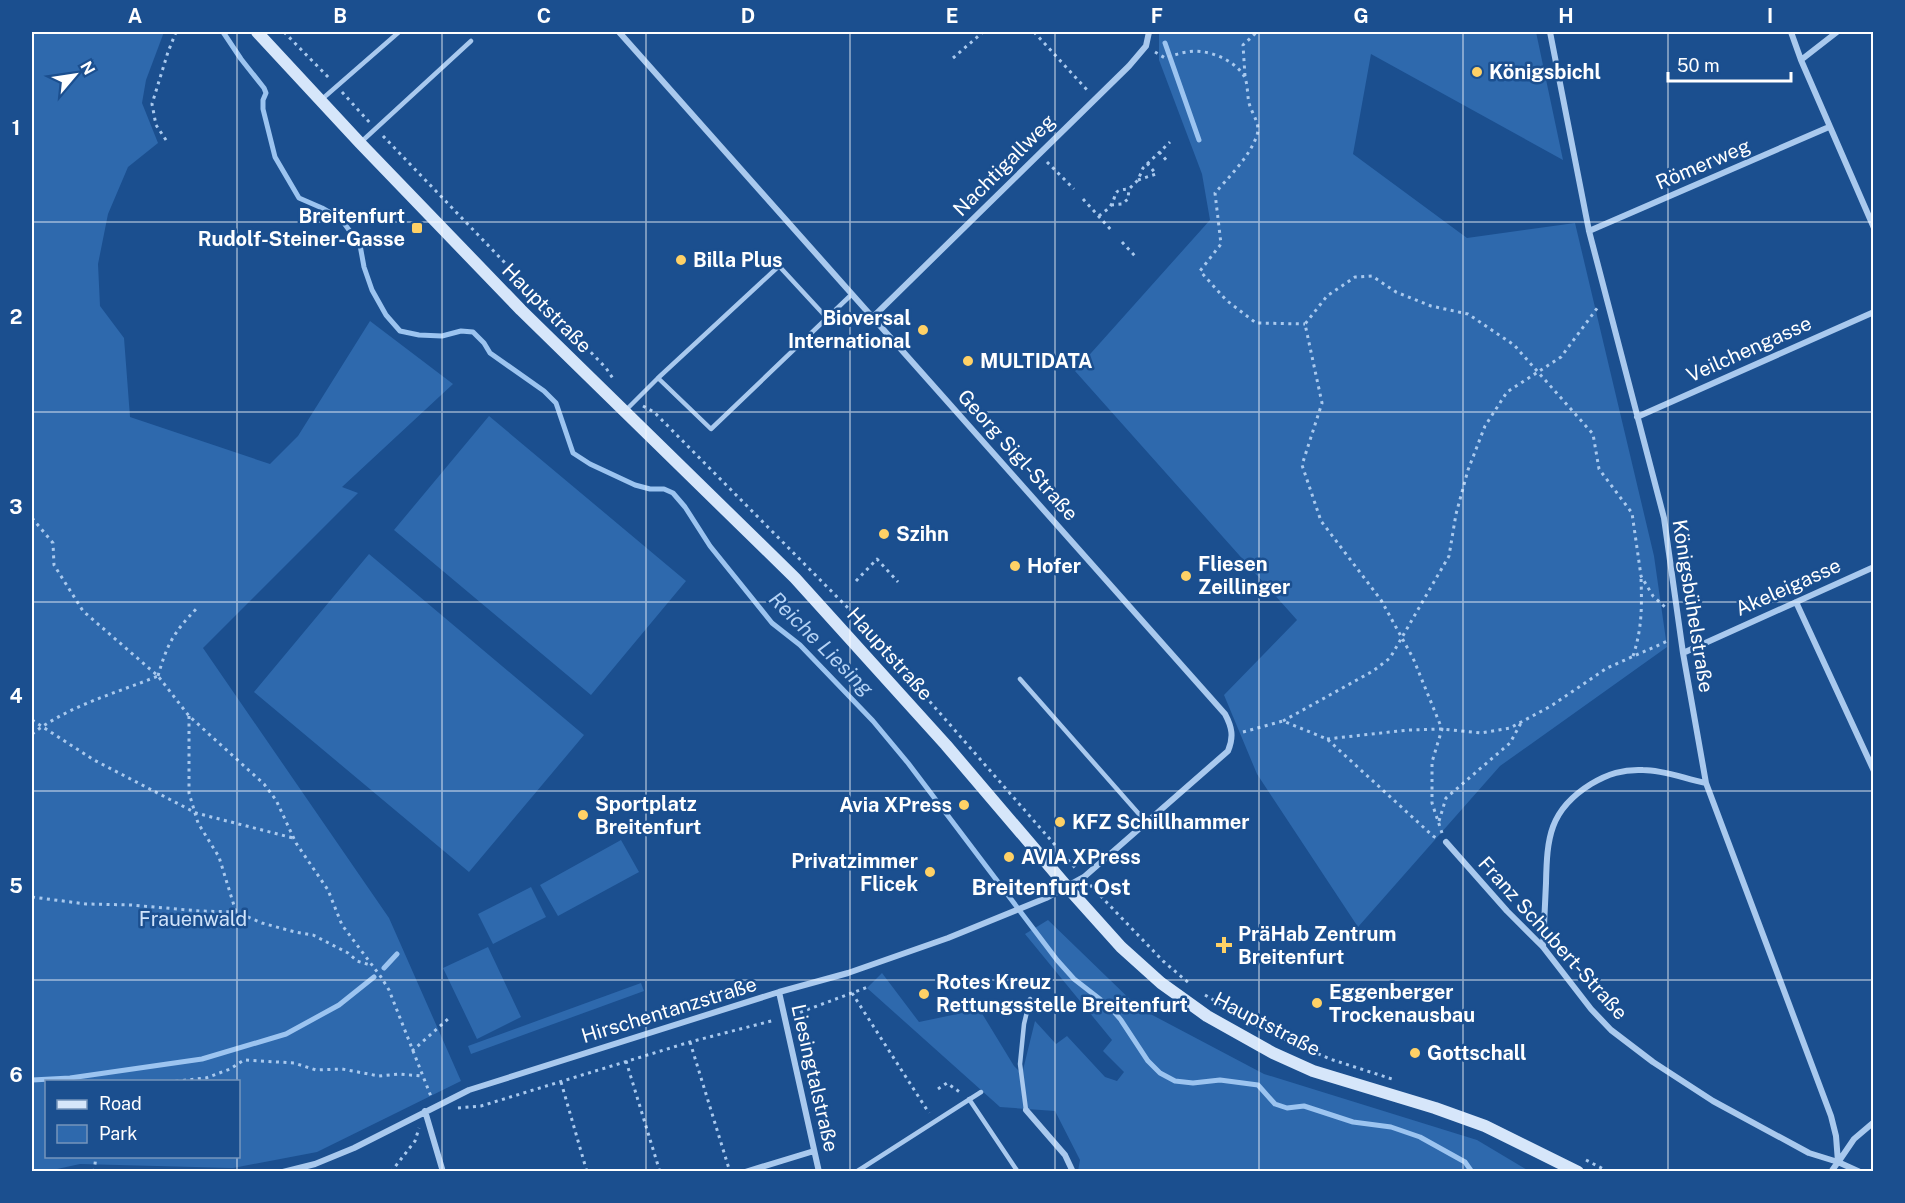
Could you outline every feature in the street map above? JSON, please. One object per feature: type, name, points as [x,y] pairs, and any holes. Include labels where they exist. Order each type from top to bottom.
[{"type":"main road","name":"Hauptstraße","points":[[258,32],[360,143],[521,310],[795,578],[946,745],[1121,947],[1161,983],[1234,1033],[1313,1071],[1435,1108],[1485,1126],[1578,1172]]},
{"type":"street","name":"Georg Sigl-Straße","points":[[619,32],[1225,714],[1232,735]]},
{"type":"street","name":"Nachtigallweg","points":[[873,317],[1095,99],[1146,46],[1149,32]]},
{"type":"street","name":"Königsbühelstraße","points":[[1550,32],[1589,231],[1664,518],[1680,635],[1706,783],[1831,1116],[1836,1136],[1838,1162]]},
{"type":"street","points":[[1791,32],[1829,127],[1874,228]]},
{"type":"street","points":[[1801,60],[1837,32]]},
{"type":"street","name":"Römerweg","points":[[1589,231],[1829,127]]},
{"type":"street","name":"Veilchengasse","points":[[1637,417],[1874,312]]},
{"type":"street","name":"Akeleigasse","points":[[1683,653],[1874,567]]},
{"type":"street","points":[[1796,602],[1874,771]]},
{"type":"street","points":[[1068,888],[1084,878],[1228,751],[1232,735]]},
{"type":"street","points":[[1543,947],[1547,845],[1554,823],[1565,805],[1580,791],[1620,770],[1644,770],[1706,783]]},
{"type":"street","name":"Franz Schubert-Straße","points":[[1446,842],[1543,947],[1591,1009],[1611,1030],[1653,1062],[1713,1101],[1809,1153],[1860,1172]]},
{"type":"street","name":"Hirschentanzstraße","points":[[284,1172],[315,1164],[354,1148],[469,1090],[856,970],[948,938],[1068,888]]},
{"type":"street","name":"Liesingtalstraße","points":[[779,992],[819,1172]]},
{"type":"street","points":[[1026,1110],[1065,1155],[1073,1172]]},
{"type":"street","points":[[425,1111],[443,1172]]},
{"type":"street","points":[[1831,1172],[1854,1139],[1874,1122]]},
{"type":"street","points":[[745,1172],[814,1151]]},
{"type":"lane","points":[[321,100],[399,32]]},
{"type":"lane","points":[[360,143],[471,41]]},
{"type":"lane","points":[[624,412],[779,266],[827,318]]},
{"type":"lane","points":[[658,378],[711,429],[851,295]]},
{"type":"lane","points":[[1020,679],[1146,822]]},
{"type":"lane","points":[[1026,1110],[1020,1064],[1024,1023],[1030,999]]},
{"type":"lane","points":[[856,1172],[981,1092]]},
{"type":"lane","points":[[969,1100],[1018,1172]]},
{"type":"path","points":[[166,140],[156,125],[152,104],[176,32]]},
{"type":"path","points":[[953,58],[983,32]]},
{"type":"path","points":[[1034,32],[1095,99]]},
{"type":"path","points":[[1257,32],[1243,45],[1249,105],[1257,119],[1256,138],[1239,164],[1215,193],[1221,244],[1200,271],[1226,300],[1256,323],[1305,324]]},
{"type":"path","points":[[1165,58],[1188,51],[1199,51],[1218,56],[1234,66],[1245,78]]},
{"type":"path","points":[[1138,180],[1143,168],[1170,142]]},
{"type":"path","points":[[1160,152],[1168,162]]},
{"type":"path","points":[[1039,154],[1074,189]]},
{"type":"path","points":[[1099,216],[1111,205],[1114,194],[1128,189],[1138,180],[1156,174],[1147,164]]},
{"type":"path","points":[[1111,205],[1122,204],[1128,199],[1128,189]]},
{"type":"path","points":[[1083,199],[1112,231]]},
{"type":"path","points":[[1122,242],[1135,256]]},
{"type":"path","points":[[1305,324],[1327,296],[1355,277],[1372,276],[1396,292],[1422,303],[1468,314],[1514,345],[1593,434],[1599,469],[1632,513],[1641,576],[1642,605],[1640,634],[1633,656]]},
{"type":"path","points":[[1232,735],[1283,721],[1373,671],[1390,658],[1449,555],[1456,514],[1468,470],[1485,426],[1507,392],[1562,357],[1606,296]]},
{"type":"path","points":[[1305,324],[1322,403],[1302,465],[1321,521],[1381,600],[1413,658],[1442,729],[1432,762],[1432,803],[1446,842]]},
{"type":"path","points":[[32,518],[53,543],[54,564],[83,611],[158,676],[189,716],[264,784],[276,800],[294,838],[328,890],[342,925],[388,990],[435,1106]]},
{"type":"path","points":[[856,581],[877,559],[898,582]]},
{"type":"path","points":[[1641,576],[1653,596],[1678,620]]},
{"type":"path","points":[[158,676],[166,649],[179,627],[197,608]]},
{"type":"path","points":[[1327,739],[1408,730],[1442,729],[1481,733],[1510,728],[1551,706],[1607,668],[1680,635]]},
{"type":"path","points":[[32,734],[81,704],[158,676]]},
{"type":"path","points":[[189,716],[189,792],[198,824],[219,856],[236,912]]},
{"type":"path","points":[[32,720],[94,760],[196,813],[294,838]]},
{"type":"path","points":[[1283,721],[1327,739],[1433,836],[1446,842]]},
{"type":"path","points":[[1438,824],[1446,798],[1510,743],[1522,722]]},
{"type":"path","points":[[1084,878],[1163,961],[1196,990]]},
{"type":"path","points":[[32,897],[86,904],[236,912],[262,923],[313,935],[348,953],[357,961],[372,965]]},
{"type":"path","points":[[391,1172],[415,1141],[425,1111],[481,1106],[690,1042],[784,1018],[868,987]]},
{"type":"path","points":[[852,993],[935,1121]]},
{"type":"path","points":[[1204,994],[1266,1031],[1330,1059],[1398,1081]]},
{"type":"path","points":[[412,1051],[449,1018]]},
{"type":"path","points":[[690,1042],[730,1172]]},
{"type":"path","points":[[187,1080],[206,1078],[230,1069],[244,1060],[294,1063],[316,1070],[342,1069],[379,1076],[399,1074],[422,1076]]},
{"type":"path","points":[[626,1061],[660,1172]]},
{"type":"path","points":[[561,1082],[587,1172]]},
{"type":"path","points":[[938,1089],[947,1083],[969,1100]]},
{"type":"path","points":[[1579,1156],[1609,1172]]},
{"type":"green space","name":"Frauenwald","points":[[32,32],[164,32],[146,80],[142,103],[158,143],[128,167],[108,214],[98,264],[100,306],[124,338],[130,417],[270,464],[298,436],[370,321],[453,384],[342,487],[358,493],[203,648],[389,918],[461,1081],[317,1152],[233,1168],[80,1164],[48,1171],[32,1171]]},
{"type":"green space","points":[[1159,32],[1536,32],[1563,160],[1371,54],[1353,154],[1467,238],[1575,223],[1654,556],[1667,647],[1500,766],[1358,927],[1257,774],[1224,695],[1297,620],[1075,371],[1210,220],[1202,174],[1159,60]]},
{"type":"green space","points":[[489,416],[686,581],[591,695],[394,530]]},
{"type":"green space","points":[[369,554],[584,735],[469,872],[254,692]]},
{"type":"green space","points":[[621,840],[639,872],[558,916],[540,885]]},
{"type":"green space","points":[[531,887],[546,917],[493,944],[478,914]]},
{"type":"green space","points":[[1048,920],[1139,1008],[1264,1074],[1477,1140],[1529,1171],[1078,1171],[1080,1160],[1055,1111],[1000,1107],[867,988],[882,973],[919,1022],[962,1013],[975,1002],[1014,1066],[1022,1074],[1035,1021],[1056,1044],[1067,1036],[1105,1077],[1117,1081],[1124,1072],[1103,1051],[1112,1040],[1025,934]]},
{"type":"green space","points":[[488,947],[521,1017],[477,1039],[443,968]]},
{"type":"green space","points":[[641,983],[644,991],[471,1054],[468,1046]]},
{"type":"waterway","name":"Reiche Liesing","points":[[223,32],[264,88],[266,93],[263,109],[275,157],[299,198],[341,219],[360,245],[364,267],[372,290],[386,315],[400,331],[442,336],[461,331],[473,332],[490,353],[544,391],[556,403],[573,453],[590,464],[635,485],[650,489],[664,489],[673,493],[685,507],[710,546],[772,623],[800,645],[873,721],[908,763],[1057,960],[1074,979],[1110,1007],[1148,1061],[1160,1073],[1175,1081],[1193,1083],[1220,1080],[1258,1085],[1275,1104],[1287,1108],[1304,1106],[1353,1122],[1391,1127],[1420,1137],[1465,1162],[1472,1172]]},
{"type":"waterway","points":[[1165,43],[1199,140]]},
{"type":"waterway","points":[[384,968],[397,954]]},
{"type":"waterway","points":[[32,1080],[70,1078],[202,1059],[286,1034],[339,1005],[374,977]]},
{"type":"place","name":"Königsbichl","points":[[1477,72]]},
{"type":"place","name":"Breitenfurt Rudolf-Steiner-Gasse","points":[[417,228]]},
{"type":"place","name":"Billa Plus","points":[[681,260]]},
{"type":"place","name":"Bioversal International","points":[[923,330]]},
{"type":"place","name":"MULTIDATA","points":[[968,361]]},
{"type":"place","name":"Szihn","points":[[884,534]]},
{"type":"place","name":"Hofer","points":[[1015,566]]},
{"type":"place","name":"Fliesen Zeillinger","points":[[1186,576]]},
{"type":"place","name":"Avia XPress","points":[[964,805]]},
{"type":"place","name":"Sportplatz Breitenfurt","points":[[583,815]]},
{"type":"place","name":"KFZ Schillhammer","points":[[1060,822]]},
{"type":"place","name":"AVIA XPress","points":[[1009,857]]},
{"type":"place","name":"Privatzimmer Flicek","points":[[930,872]]},
{"type":"place","name":"PräHab Zentrum Breitenfurt","points":[[1224,945]]},
{"type":"place","name":"Rotes Kreuz Rettungsstelle Breitenfurt","points":[[924,994]]},
{"type":"place","name":"Eggenberger Trockenausbau","points":[[1317,1003]]},
{"type":"place","name":"Gottschall","points":[[1415,1053]]},
{"type":"district","name":"Breitenfurt Ost","points":[[1051,887]]}]
